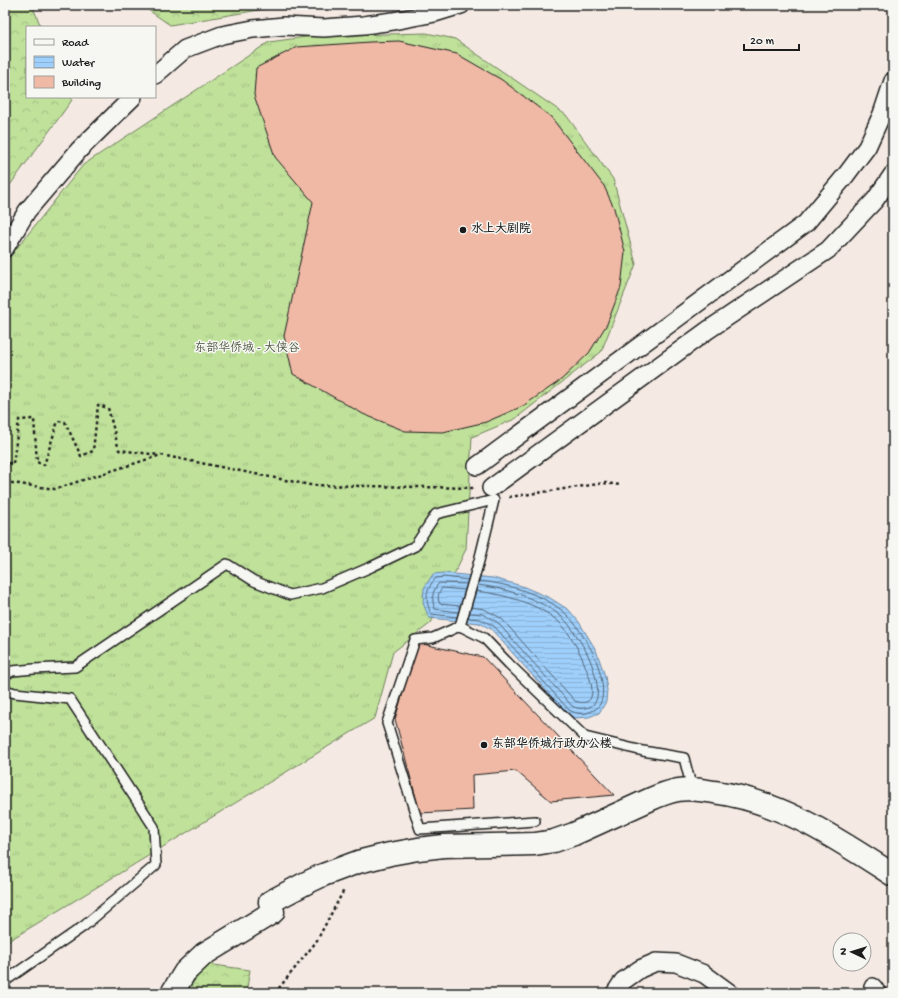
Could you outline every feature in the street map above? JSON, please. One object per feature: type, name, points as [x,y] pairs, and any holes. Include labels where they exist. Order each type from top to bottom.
[{"type":"street","points":[[156,74],[185,49],[222,35],[253,29],[284,26],[324,28],[364,25],[435,13],[461,5]]},
{"type":"street","points":[[477,466],[806,224],[846,176],[867,147],[882,114],[893,81]]},
{"type":"street","points":[[5,248],[27,211],[79,150],[132,98]]},
{"type":"street","points":[[492,494],[708,330],[828,250],[875,200],[893,174]]},
{"type":"street","points":[[172,993],[185,972],[204,954],[273,912],[270,902],[323,875],[358,862],[418,849],[444,846],[534,844],[554,841],[574,834],[665,793],[678,790],[692,789],[728,794],[745,798],[790,814],[836,838],[893,875]]},
{"type":"street","points":[[615,993],[623,981],[640,969],[656,962],[676,963],[704,974],[730,993]]},
{"type":"lane","points":[[492,494],[479,561],[460,626],[433,638],[415,640],[387,722],[420,829],[535,821]]},
{"type":"lane","points":[[5,676],[12,671],[75,666],[227,564],[254,581],[290,595],[322,588],[415,546],[436,514],[492,494]]},
{"type":"lane","points":[[460,626],[484,638],[585,737],[643,751],[684,758],[692,789]]},
{"type":"lane","points":[[5,690],[70,700],[154,827],[156,865],[84,926],[5,981]]},
{"type":"path","points":[[5,459],[5,462],[13,464],[19,420],[27,419],[34,419],[38,462],[44,465],[58,421],[65,422],[81,456],[93,451],[98,405],[108,408],[119,450],[161,455],[310,485],[492,494],[605,483],[620,486]]},
{"type":"path","points":[[5,482],[55,489],[161,455]]},
{"type":"path","points":[[275,993],[316,942],[344,889]]},
{"type":"green space","points":[[5,5],[32,5],[41,26],[26,26],[26,98],[71,98],[72,100],[5,192]]},
{"type":"green space","points":[[141,5],[289,5],[170,25]]},
{"type":"green space","name":"东部华侨城 - 大侠谷","points":[[426,33],[455,39],[566,115],[613,179],[636,264],[601,352],[515,419],[472,437],[466,549],[431,623],[393,652],[375,718],[5,943],[5,266],[9,258],[83,165],[269,42],[313,36]]},
{"type":"green space","points":[[207,964],[250,970],[246,993],[185,993]]},
{"type":"water","points":[[444,573],[493,578],[522,586],[550,598],[569,610],[579,622],[596,650],[605,676],[607,690],[606,702],[599,713],[589,717],[575,718],[566,713],[491,629],[479,623],[429,618],[423,603],[424,588],[433,574]]},
{"type":"building","name":"水上大剧院","points":[[399,41],[457,54],[502,80],[551,117],[604,186],[614,208],[625,252],[621,287],[607,324],[589,353],[561,380],[523,406],[486,422],[443,432],[405,431],[363,414],[293,374],[284,336],[313,202],[275,157],[254,95],[256,68],[297,47]]},
{"type":"building","name":"东部华侨城行政办公楼","points":[[418,643],[483,657],[614,795],[551,801],[516,771],[472,775],[473,810],[420,813],[395,719]]},
{"type":"place","name":"水上大剧院","points":[[463,230]]},
{"type":"place","name":"东部华侨城行政办公楼","points":[[484,745]]}]
